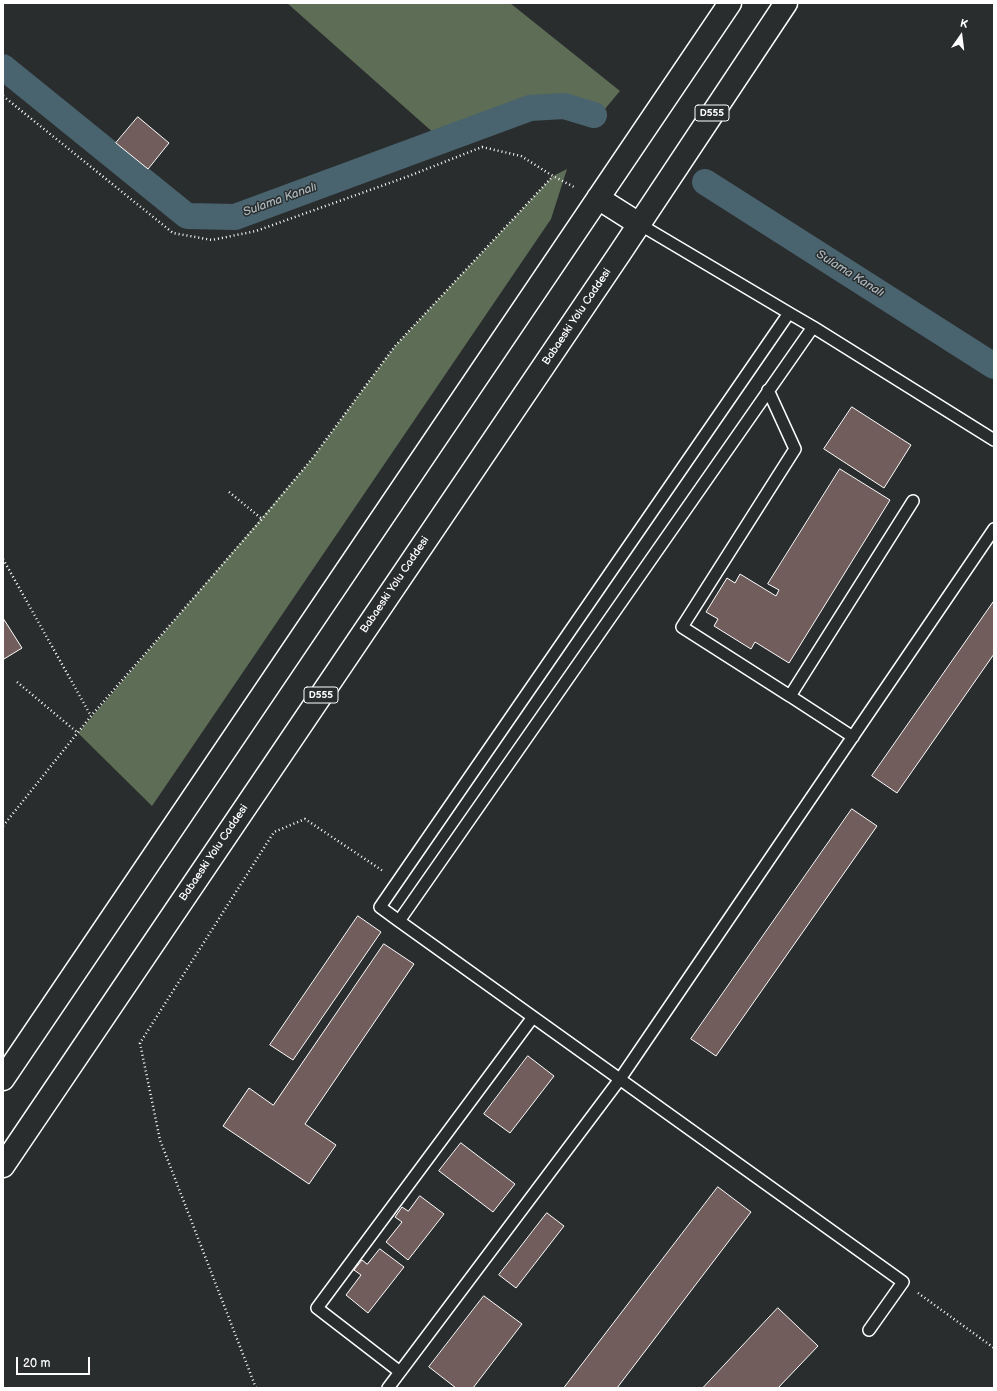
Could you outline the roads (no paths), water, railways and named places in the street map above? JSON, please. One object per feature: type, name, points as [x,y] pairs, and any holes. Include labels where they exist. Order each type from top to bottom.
[{"type":"highway","points":[[3,1079],[336,589],[730,3]]},
{"type":"highway","name":"Babaeski Yolu Caddesi","points":[[3,1166],[639,224],[786,3]]},
{"type":"highway","points":[[598,198],[639,224]]},
{"type":"lane","points":[[639,224],[813,327],[994,440]]},
{"type":"lane","points":[[789,313],[380,907],[903,1282],[870,1330]]},
{"type":"lane","points":[[399,920],[813,327]]},
{"type":"lane","points":[[768,390],[795,449],[682,627],[853,737]]},
{"type":"lane","points":[[790,696],[913,502]]},
{"type":"lane","points":[[388,1388],[620,1079],[994,529]]},
{"type":"lane","points":[[400,1372],[317,1308],[533,1017]]},
{"type":"waterway","name":"Sulama Kanalı","points":[[3,67],[187,216],[235,217],[530,108],[564,106],[594,115]]},
{"type":"waterway","name":"Sulama Kanalı","points":[[705,182],[994,366]]}]
